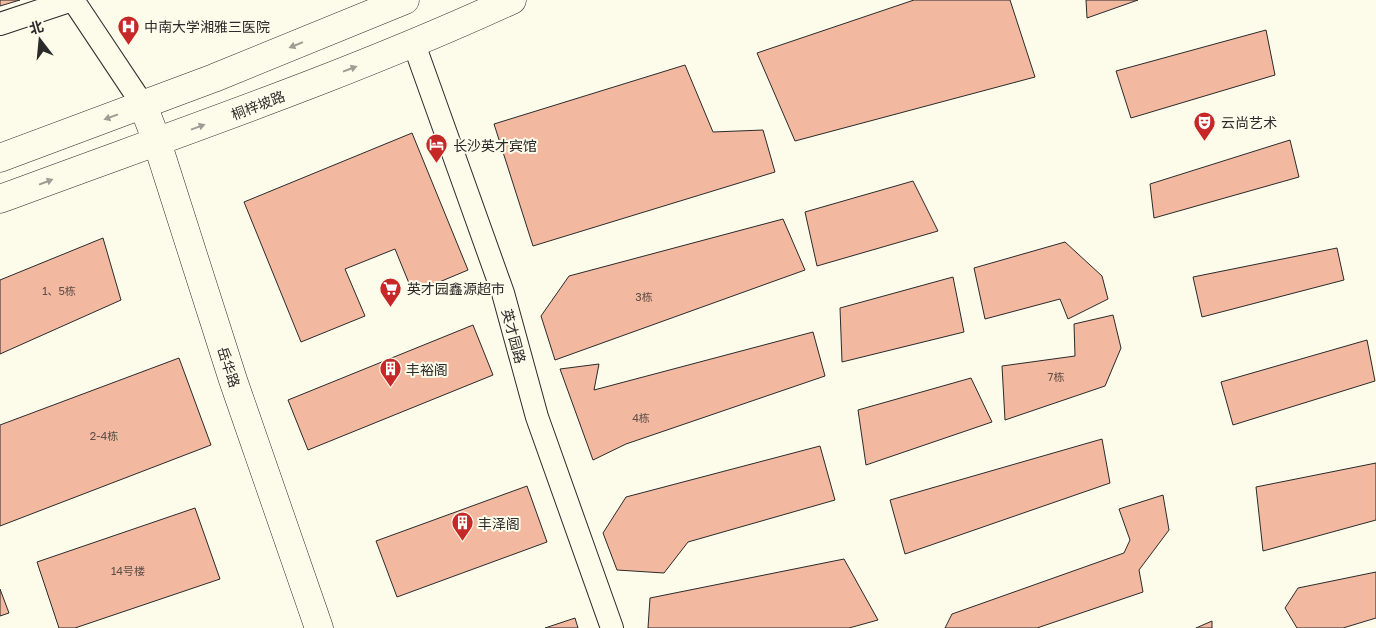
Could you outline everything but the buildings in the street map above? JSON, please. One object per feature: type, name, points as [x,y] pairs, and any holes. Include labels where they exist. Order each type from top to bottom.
[{"type":"main road","points":[[0,158],[143,105],[405,0]]},
{"type":"main road","name":"桐梓坡路","points":[[0,199],[269,101],[414,44],[512,0]]},
{"type":"main road","name":"岳华路","points":[[143,105],[157,142],[233,380],[319,628]]},
{"type":"street","points":[[0,24],[72,0],[143,105]]},
{"type":"street","name":"英才园路","points":[[414,44],[503,293],[537,418],[612,628]]},
{"type":"place","name":"中南大学湘雅三医院","points":[[128,45]]},
{"type":"place","name":"云尚艺术","points":[[1205,141]]},
{"type":"place","name":"长沙英才宾馆","points":[[437,164]]},
{"type":"place","name":"英才园鑫源超市","points":[[391,307]]},
{"type":"place","name":"丰裕阁","points":[[390,388]]},
{"type":"place","name":"丰泽阁","points":[[462,542]]}]
